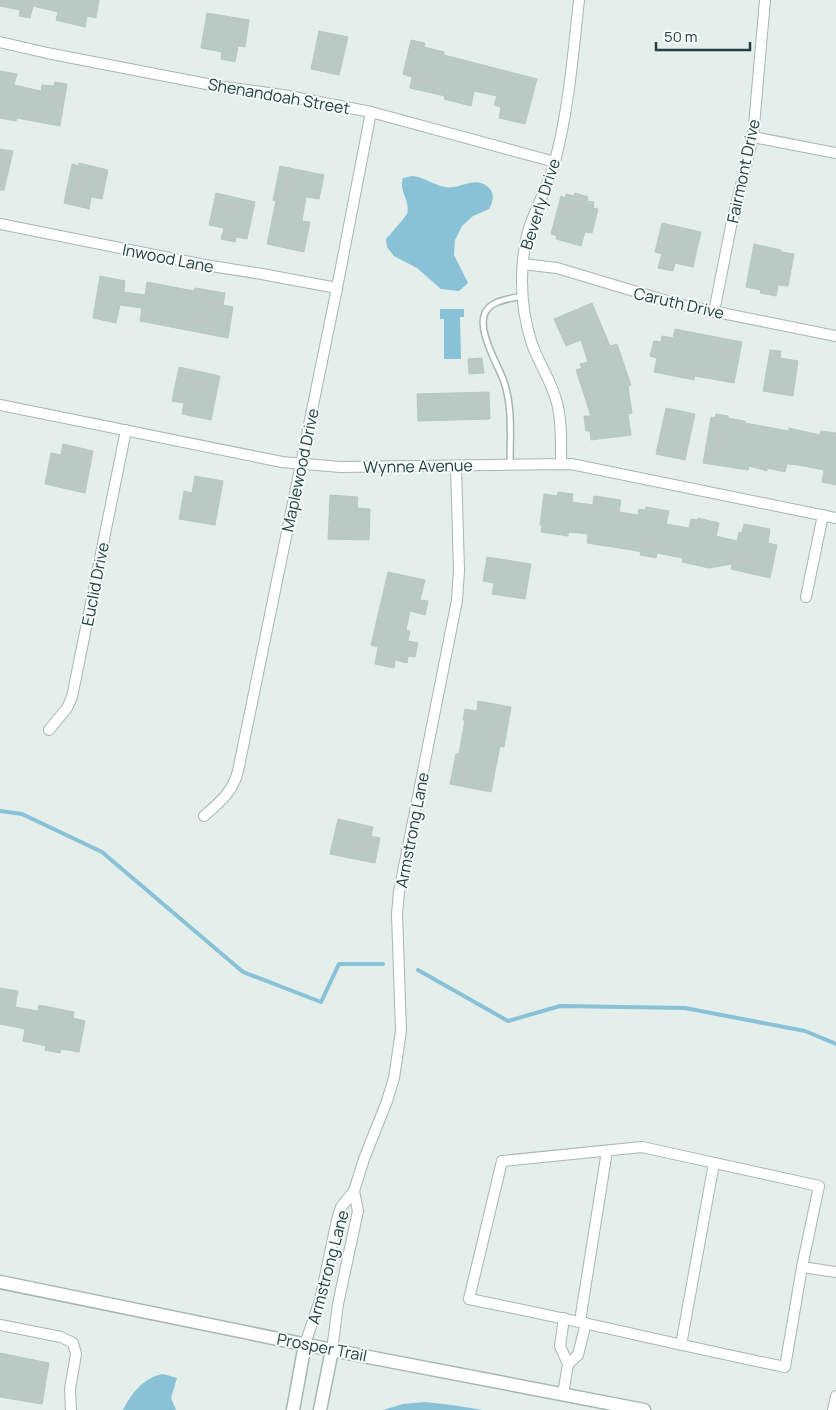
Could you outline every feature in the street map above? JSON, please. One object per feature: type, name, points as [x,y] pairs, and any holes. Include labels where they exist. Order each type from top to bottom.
[{"type":"street","name":"Beverly Drive","points":[[561,463],[558,405],[532,344],[524,313],[522,296],[523,264],[529,229],[555,162],[571,77],[579,0]]},
{"type":"street","name":"Fairmont Drive","points":[[714,312],[731,226],[753,137],[765,0]]},
{"type":"street","name":"Shenandoah Street","points":[[0,42],[207,84],[283,94],[371,112],[555,162]]},
{"type":"street","name":"Maplewood Drive","points":[[204,816],[222,800],[235,783],[302,465],[371,112]]},
{"type":"street","points":[[753,137],[836,153]]},
{"type":"street","name":"Inwood Lane","points":[[0,224],[205,265],[337,288]]},
{"type":"street","name":"Caruth Drive","points":[[523,264],[557,268],[648,297],[836,336]]},
{"type":"street","name":"Wynne Avenue","points":[[0,406],[232,453],[302,465],[340,467],[561,463],[587,466],[836,518]]},
{"type":"street","name":"Euclid Drive","points":[[49,730],[67,708],[72,697],[126,430]]},
{"type":"street","name":"Armstrong Lane","points":[[305,1344],[320,1300],[337,1220],[341,1208],[354,1191],[364,1158],[391,1090],[398,1054],[401,1031],[398,903],[457,600],[459,571],[456,466]]},
{"type":"street","points":[[806,596],[823,515]]},
{"type":"street","points":[[642,1148],[714,1163],[819,1186],[802,1267],[785,1367],[469,1299],[502,1161],[642,1148]]},
{"type":"street","points":[[568,1364],[578,1355],[607,1151]]},
{"type":"street","points":[[681,1346],[714,1163]]},
{"type":"street","name":"Armstrong Lane","points":[[332,1350],[338,1304],[358,1210],[354,1191]]},
{"type":"street","points":[[802,1267],[836,1272]]},
{"type":"street","name":"Prosper Trail","points":[[0,1282],[332,1350],[644,1410]]},
{"type":"street","points":[[563,1394],[568,1364],[560,1346],[564,1318]]},
{"type":"street","points":[[0,1325],[61,1337],[73,1343],[76,1354],[70,1390],[71,1410]]},
{"type":"street","points":[[293,1410],[305,1344]]},
{"type":"street","points":[[320,1410],[332,1350]]},
{"type":"street","points":[[833,1410],[836,1396]]},
{"type":"lane","points":[[510,464],[508,397],[504,381],[486,337],[483,319],[484,314],[492,305],[522,296]]},
{"type":"water","points":[[412,176],[445,187],[479,182],[489,188],[493,195],[489,209],[473,216],[462,226],[455,240],[454,255],[468,283],[459,291],[441,289],[417,268],[394,256],[387,247],[386,239],[407,214],[408,209],[402,183],[403,178]]},
{"type":"water","points":[[440,309],[464,309],[464,317],[460,317],[461,359],[444,359],[444,319],[440,319]]},
{"type":"water","points":[[163,1374],[177,1378],[171,1398],[176,1410],[123,1410],[130,1398],[144,1382]]},
{"type":"water","points":[[425,1402],[483,1410],[383,1410],[403,1404]]},
{"type":"building","points":[[0,0],[99,0],[96,18],[87,16],[85,27],[56,20],[58,12],[33,6],[30,18],[19,16],[20,10],[0,6]]},
{"type":"building","points":[[207,13],[249,20],[245,47],[238,46],[235,62],[221,59],[222,52],[201,48]]},
{"type":"building","points":[[319,31],[348,37],[339,75],[311,69]]},
{"type":"building","points":[[411,40],[425,43],[424,47],[444,52],[444,55],[537,79],[525,124],[499,118],[501,107],[494,105],[497,96],[474,91],[471,106],[444,99],[445,96],[410,88],[412,77],[403,74]]},
{"type":"building","points":[[0,71],[17,74],[14,85],[41,91],[42,85],[54,86],[55,82],[67,84],[60,126],[17,118],[16,121],[0,118]]},
{"type":"building","points":[[0,149],[13,151],[4,190],[0,190]]},
{"type":"building","points":[[79,163],[108,170],[102,199],[91,197],[89,209],[64,203],[72,164],[79,166]]},
{"type":"building","points":[[280,166],[324,175],[319,199],[306,197],[302,221],[310,222],[304,252],[267,244],[276,201],[273,200]]},
{"type":"building","points":[[216,193],[255,202],[247,239],[236,237],[235,242],[221,239],[224,228],[209,225]]},
{"type":"building","points":[[575,193],[588,197],[587,201],[594,202],[593,208],[598,209],[592,233],[585,232],[581,246],[556,239],[557,236],[551,234],[561,196],[565,198],[566,194],[574,196]]},
{"type":"building","points":[[662,223],[701,232],[693,267],[675,263],[673,271],[658,268],[662,254],[655,252]]},
{"type":"building","points":[[754,244],[794,254],[788,286],[778,285],[776,296],[760,293],[761,290],[746,287]]},
{"type":"building","points":[[100,276],[125,281],[124,292],[145,295],[147,282],[194,291],[195,288],[225,293],[223,305],[233,307],[228,338],[140,321],[142,308],[120,305],[116,323],[93,318]]},
{"type":"building","points":[[592,303],[610,346],[617,344],[631,385],[628,386],[632,413],[628,414],[631,435],[591,440],[590,431],[586,431],[584,416],[591,416],[576,370],[582,368],[580,364],[588,362],[581,340],[566,346],[554,319]]},
{"type":"building","points":[[675,329],[742,342],[734,383],[695,376],[694,380],[654,372],[657,358],[650,356],[654,341],[661,342],[662,336],[673,338]]},
{"type":"building","points":[[770,350],[781,351],[780,358],[798,361],[793,396],[763,391]]},
{"type":"building","points":[[482,358],[484,373],[469,374],[468,359]]},
{"type":"building","points":[[179,367],[220,376],[211,420],[182,414],[184,403],[172,401]]},
{"type":"building","points":[[489,392],[490,419],[418,421],[417,394]]},
{"type":"building","points":[[666,408],[695,414],[685,460],[656,454]]},
{"type":"building","points":[[716,414],[745,421],[745,423],[789,431],[789,428],[820,435],[821,431],[836,433],[836,485],[822,482],[824,470],[798,465],[787,464],[785,472],[767,468],[767,471],[749,466],[748,470],[703,463],[711,417],[715,418]]},
{"type":"building","points":[[63,444],[93,451],[85,493],[45,484],[51,453],[61,455]]},
{"type":"building","points":[[195,476],[223,481],[215,525],[179,519],[184,491],[192,493]]},
{"type":"building","points":[[558,492],[573,494],[572,502],[593,505],[594,496],[621,500],[619,512],[638,515],[639,509],[645,510],[646,507],[669,511],[666,524],[689,528],[691,519],[698,520],[698,518],[719,523],[716,536],[737,541],[739,532],[742,533],[744,524],[770,529],[768,543],[777,545],[770,578],[731,569],[732,564],[709,568],[682,562],[683,558],[657,553],[656,558],[640,555],[641,552],[632,550],[587,543],[588,534],[568,532],[568,536],[541,532],[542,526],[540,525],[544,494],[557,496]]},
{"type":"building","points":[[330,495],[358,497],[357,508],[370,509],[369,540],[328,539]]},
{"type":"building","points":[[487,557],[531,564],[525,599],[492,594],[494,583],[483,581]]},
{"type":"building","points":[[388,572],[425,580],[420,600],[428,601],[425,615],[410,611],[406,630],[410,631],[408,641],[418,643],[415,657],[408,656],[407,663],[395,660],[394,668],[375,664],[378,647],[371,645]]},
{"type":"building","points":[[478,701],[511,707],[504,747],[500,746],[491,792],[450,784],[456,754],[459,754],[465,709],[477,711]]},
{"type":"building","points":[[338,819],[373,827],[371,836],[380,838],[375,863],[330,854]]},
{"type":"building","points":[[0,988],[18,991],[15,1007],[38,1011],[39,1005],[74,1012],[73,1018],[85,1021],[79,1052],[61,1049],[60,1053],[45,1050],[46,1046],[23,1041],[25,1029],[0,1024]]},
{"type":"building","points":[[0,1353],[49,1363],[42,1404],[0,1397]]},
{"type":"waterway","points":[[0,811],[22,814],[102,852],[243,972],[321,1002],[339,964],[383,964]]},
{"type":"waterway","points":[[418,970],[508,1021],[560,1006],[685,1008],[805,1031],[836,1044]]}]
